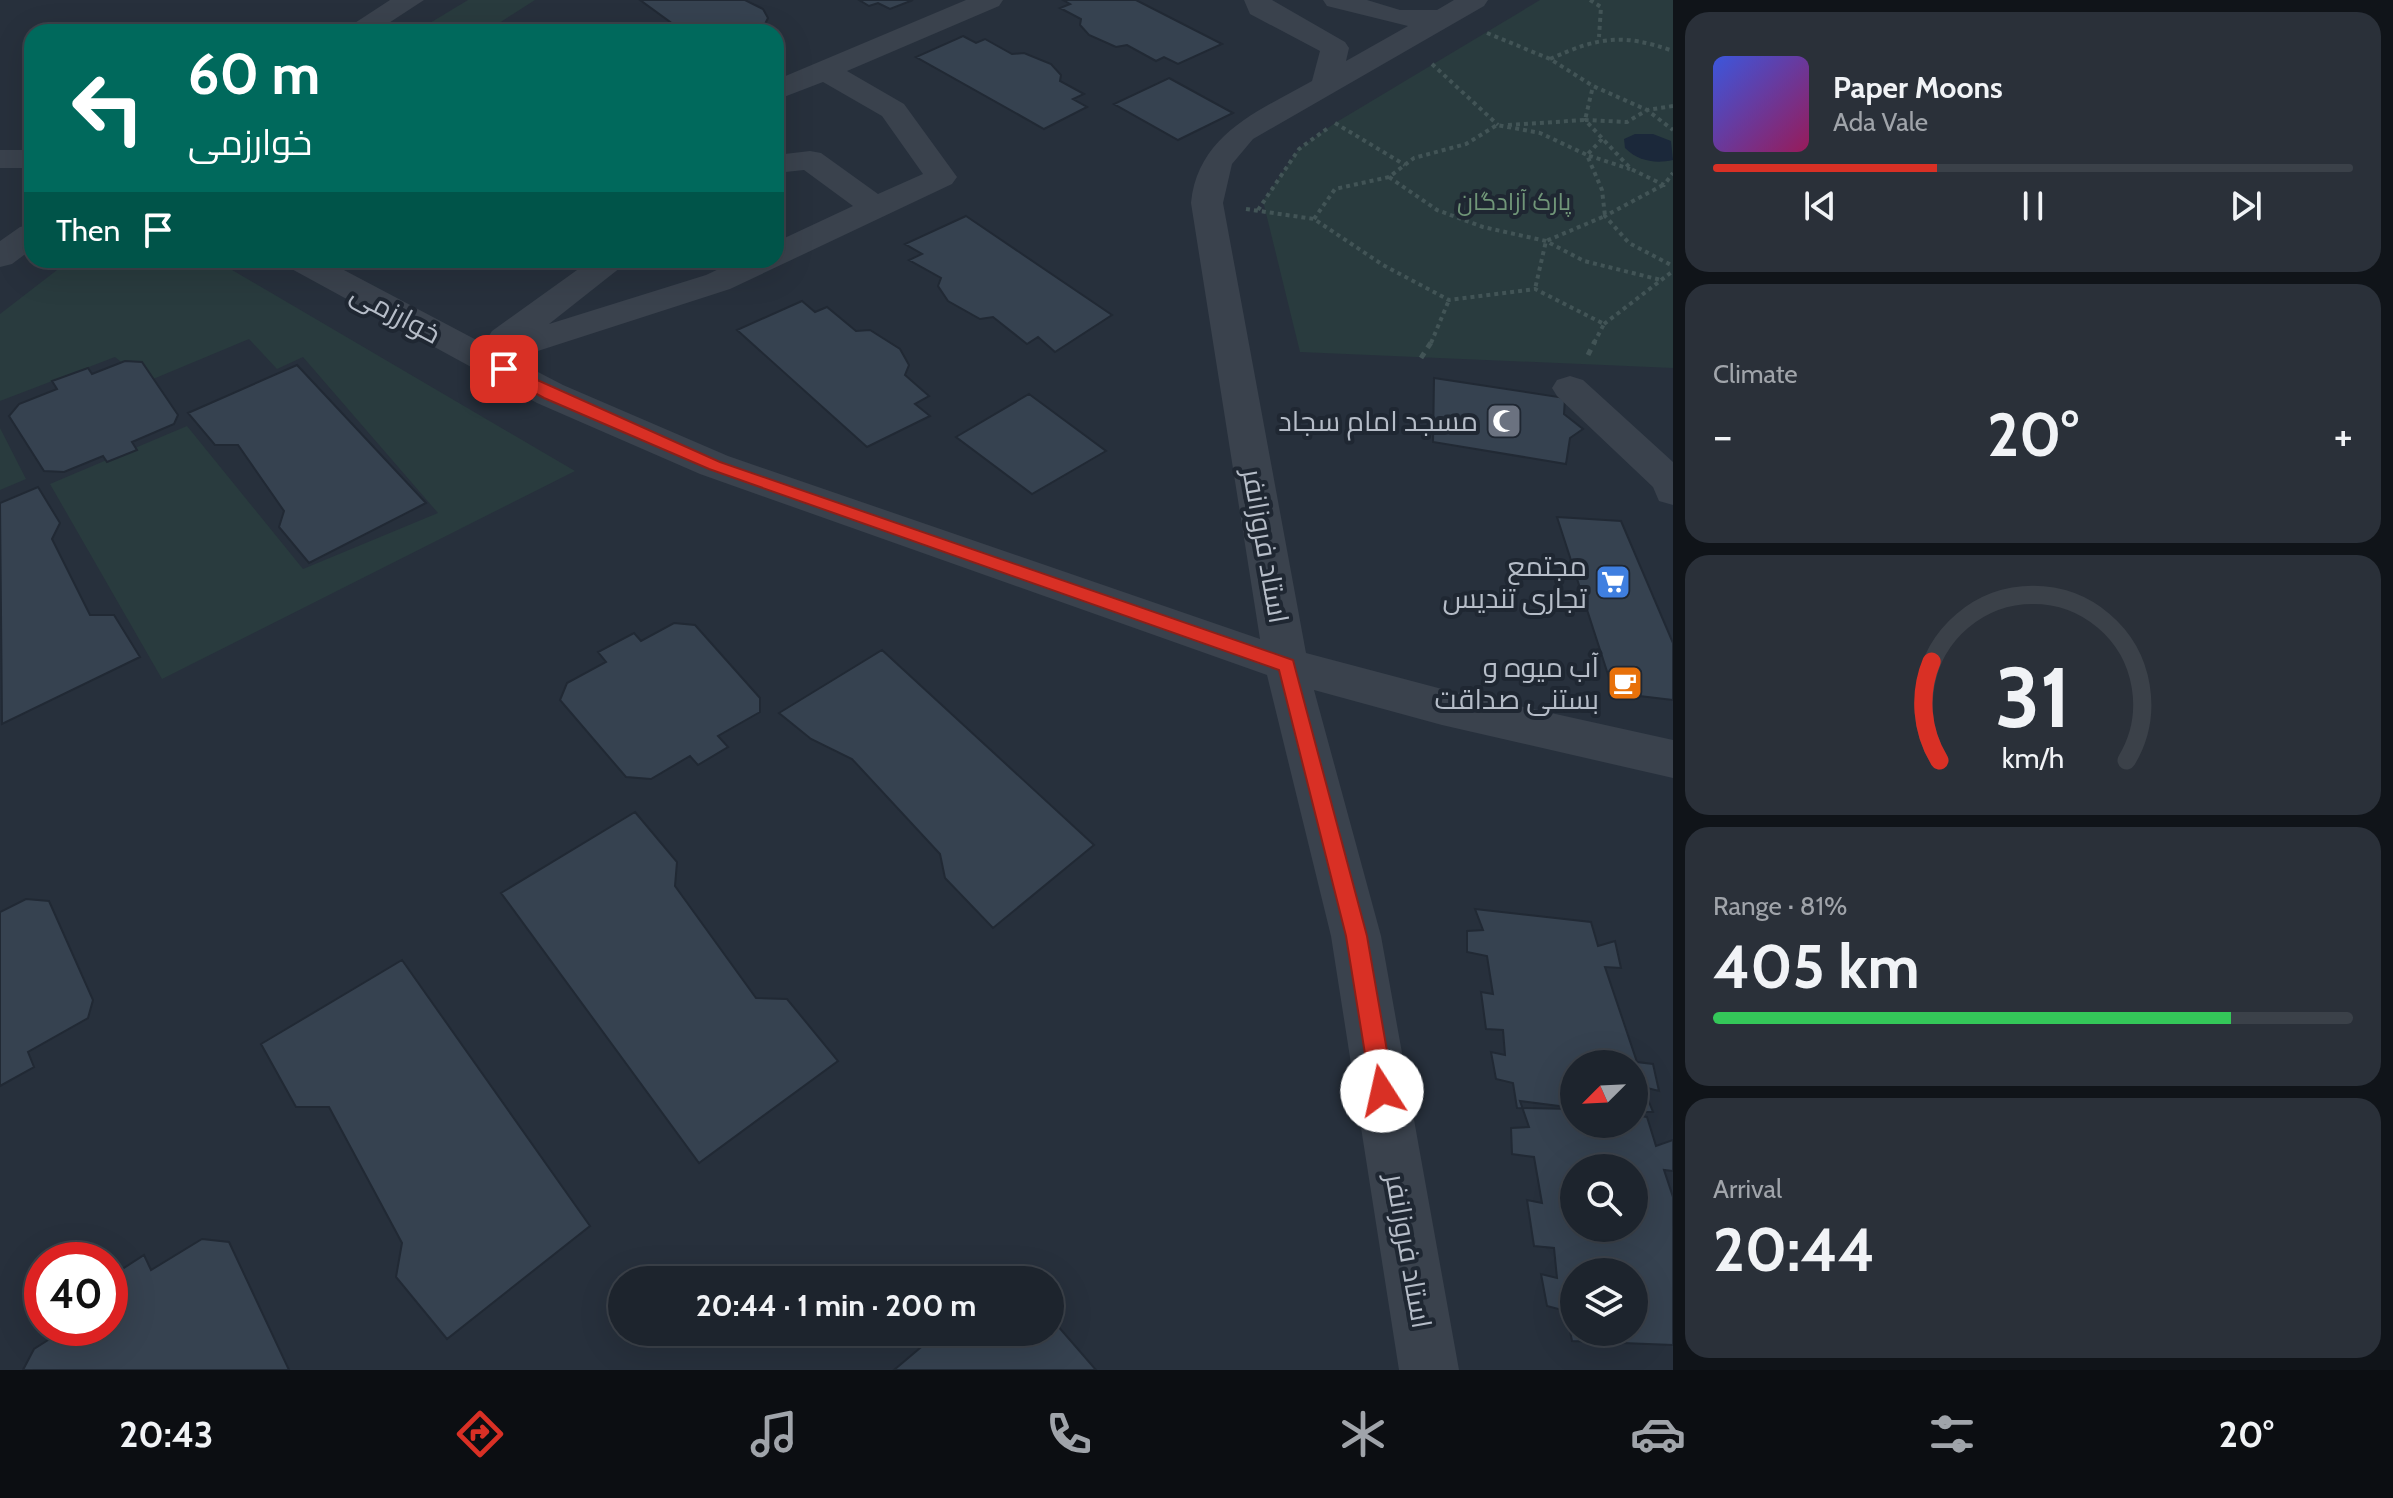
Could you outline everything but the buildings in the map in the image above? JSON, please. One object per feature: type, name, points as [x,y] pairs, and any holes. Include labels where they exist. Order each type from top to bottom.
[{"type":"street","points":[[369,24],[410,0]]},
{"type":"street","points":[[784,87],[989,0]]},
{"type":"street","points":[[1258,0],[1260,8],[1335,48],[1326,83]]},
{"type":"street","points":[[1337,0],[1399,18],[1443,18]]},
{"type":"street","name":"استاد فروزانفر","points":[[1429,1370],[1356,936],[1286,665],[1207,203],[1209,176],[1222,152],[1242,133],[1474,0]]},
{"type":"street","points":[[784,251],[941,177],[893,110],[822,69]]},
{"type":"street","points":[[0,159],[24,159]]},
{"type":"street","points":[[784,163],[810,160],[876,208]]},
{"type":"street","points":[[0,257],[24,240]]},
{"type":"street","name":"خوارزمی","points":[[315,268],[550,394],[714,465],[1286,665],[1442,707],[1673,759]]},
{"type":"street","points":[[481,357],[602,268]]},
{"type":"street","points":[[481,357],[718,282],[748,268]]},
{"type":"street","points":[[1570,388],[1671,482],[1673,491]]},
{"type":"path","points":[[1590,0],[1601,7],[1599,37]]},
{"type":"path","points":[[1486,32],[1550,59],[1593,86],[1647,110],[1673,130]]},
{"type":"path","points":[[1550,59],[1599,37],[1638,38],[1673,51]]},
{"type":"path","points":[[1385,50],[1432,64],[1497,125],[1540,133],[1664,185]]},
{"type":"path","points":[[1420,72],[1446,56]]},
{"type":"path","points":[[1585,120],[1593,86]]},
{"type":"path","points":[[1314,219],[1335,189],[1389,177],[1414,158],[1466,144],[1497,125],[1585,120],[1627,122],[1647,110],[1673,106]]},
{"type":"path","points":[[1258,210],[1299,149],[1347,115]]},
{"type":"path","points":[[1585,120],[1631,169]]},
{"type":"path","points":[[1335,123],[1405,165]]},
{"type":"path","points":[[1587,155],[1602,139]]},
{"type":"path","points":[[1570,388],[1604,324],[1673,269],[1629,243],[1605,216],[1602,190],[1587,155]]},
{"type":"path","points":[[1546,241],[1605,216],[1664,185],[1673,173]]},
{"type":"path","points":[[1389,177],[1437,210],[1483,227],[1546,241],[1584,261],[1661,280]]},
{"type":"path","points":[[1207,203],[1314,219],[1383,265],[1449,300],[1535,289],[1604,324]]},
{"type":"path","points":[[1535,289],[1546,241]]},
{"type":"path","points":[[1421,358],[1437,334],[1449,300]]},
{"type":"green space","points":[[468,0],[535,0],[498,24],[428,24]]},
{"type":"green space","name":"پارک آزادگان","points":[[1540,0],[1673,0],[1673,368],[1300,352],[1263,201],[1299,149],[1335,123]]},
{"type":"green space","points":[[60,268],[229,268],[575,471],[162,679],[50,484],[187,426],[303,569],[438,513],[303,357],[277,369],[249,339],[146,382],[115,357],[0,401],[0,314]]},
{"type":"green space","points":[[0,428],[26,479],[0,490]]},
{"type":"water","points":[[1635,134],[1653,134],[1671,141],[1673,160],[1660,162],[1635,156],[1625,148],[1624,139]]},
{"type":"place","name":"مسجد امام سجاد","points":[[1504,421]]},
{"type":"place","name":"مجتمع تجاری تندیس","points":[[1613,582]]},
{"type":"place","name":"آب میوه و بستنی صداقت","points":[[1625,683]]},
{"type":"route","points":[[504,369],[550,394],[714,465],[1286,665],[1356,936],[1382,1091]]}]
